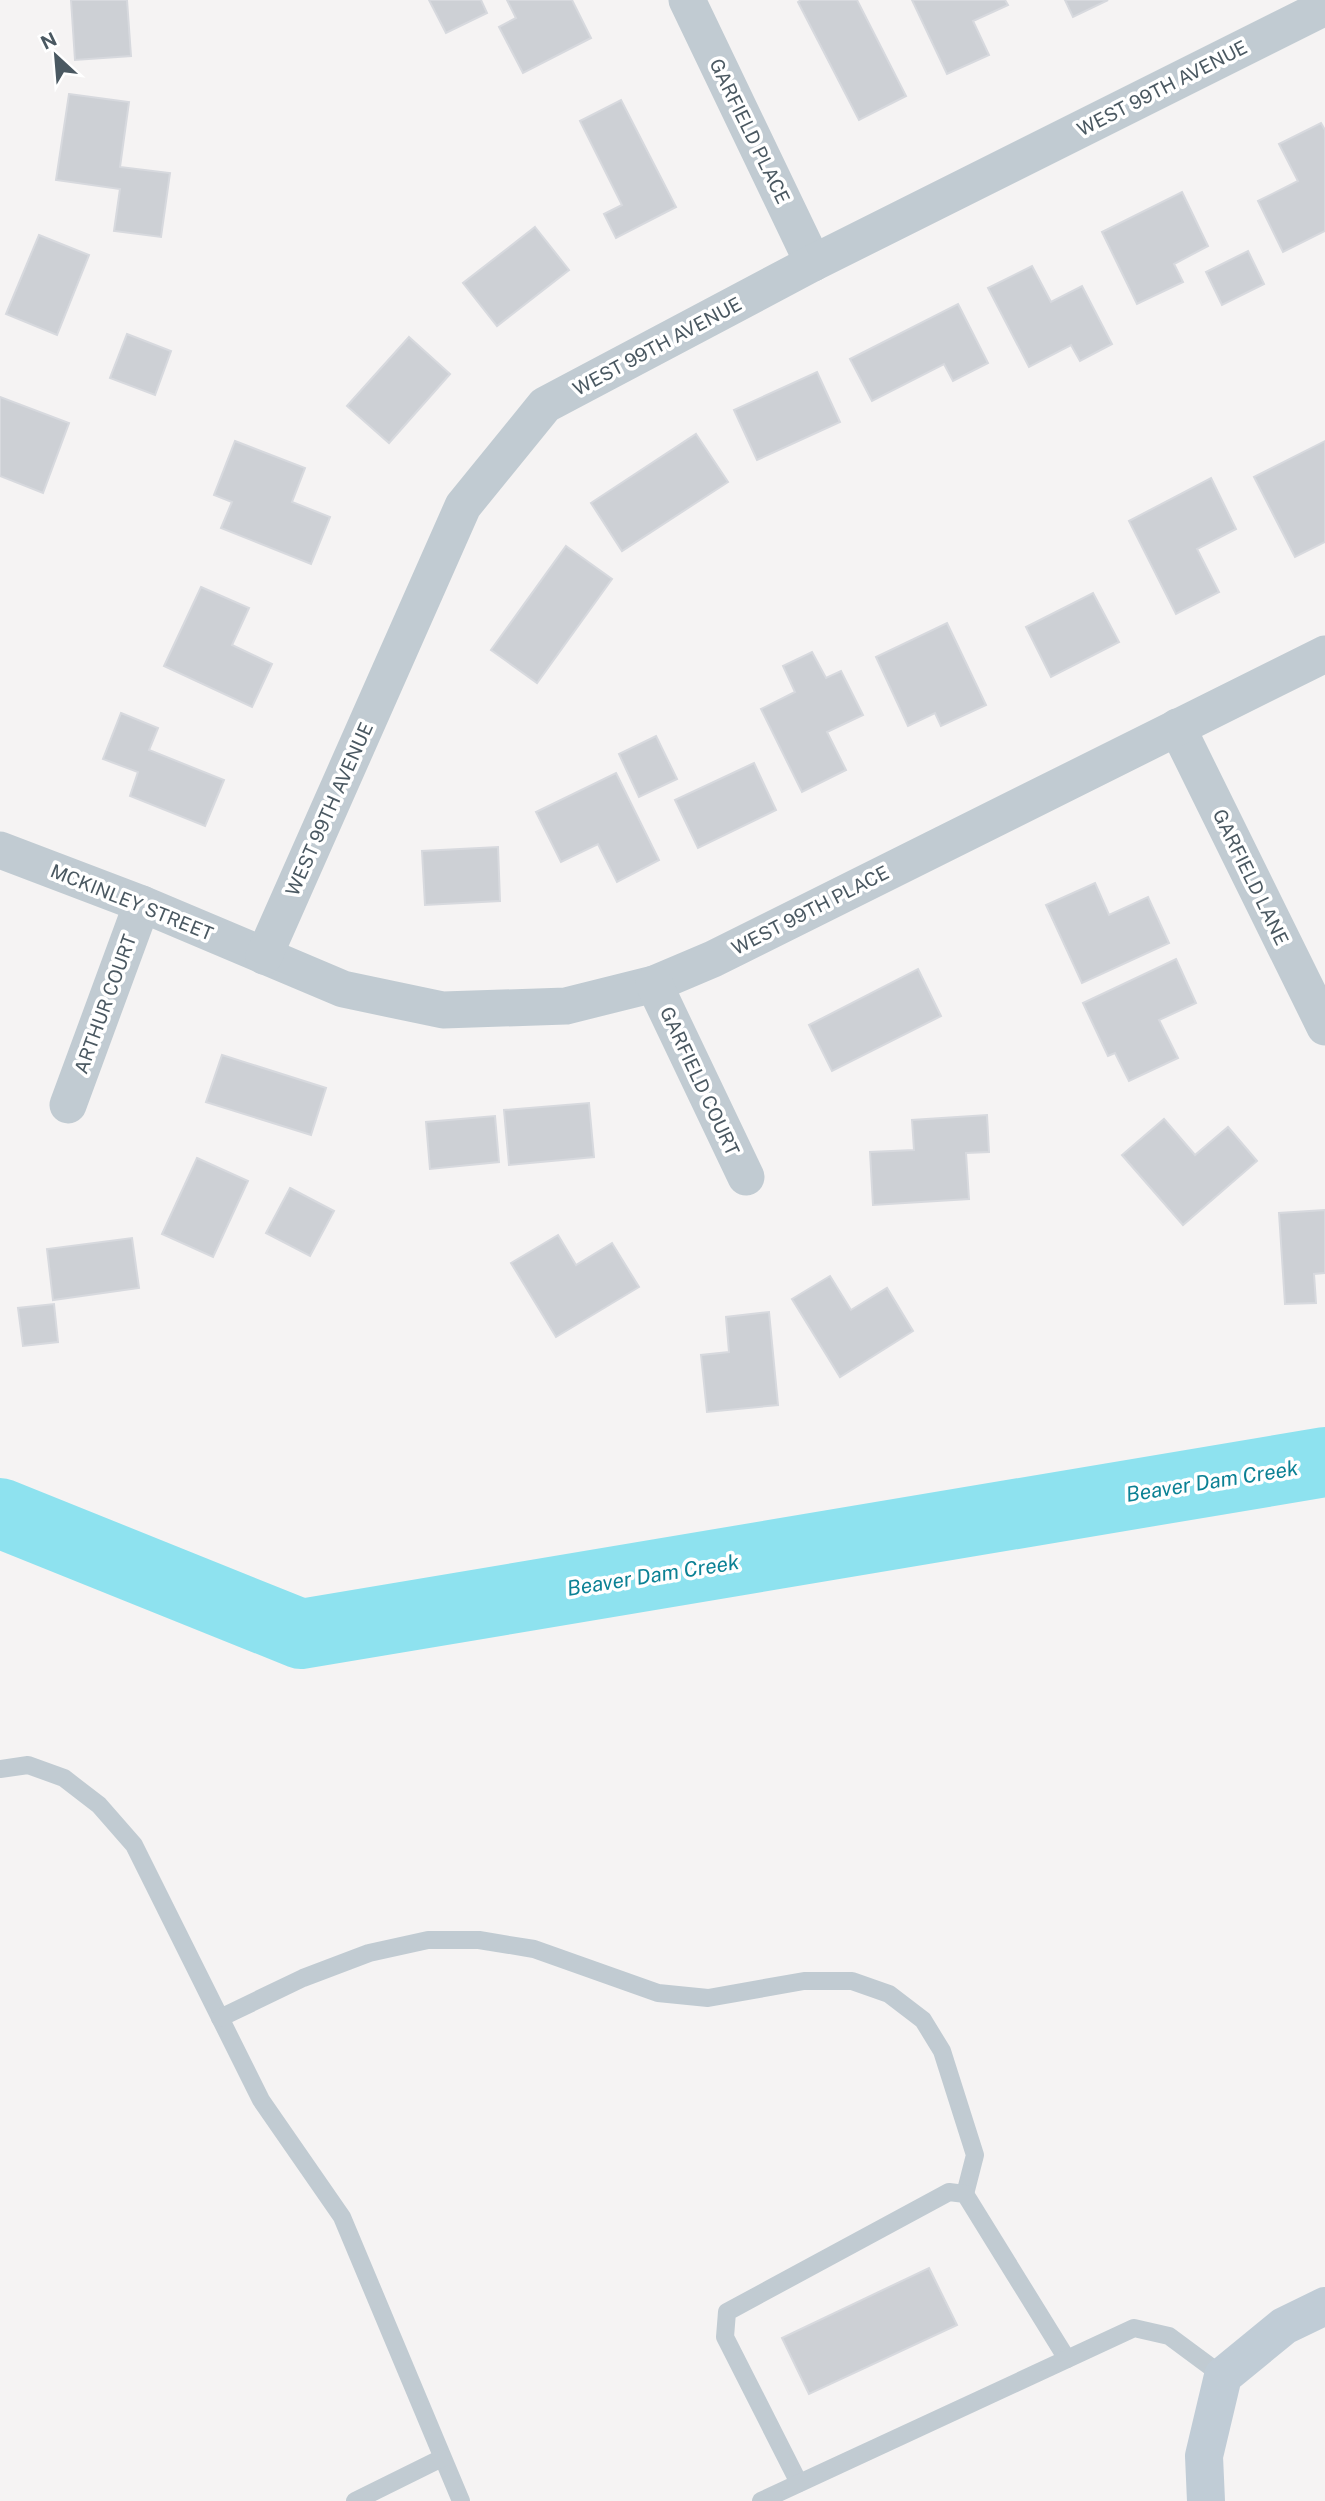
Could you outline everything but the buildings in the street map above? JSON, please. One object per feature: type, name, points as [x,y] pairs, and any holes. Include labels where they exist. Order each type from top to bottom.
[{"type":"street","name":"GARFIELD PLACE","points":[[687,0],[813,262]]},
{"type":"street","name":"WEST 99TH AVENUE","points":[[264,956],[463,506],[545,405],[813,262],[1325,7]]},
{"type":"street","name":"WEST 99TH PLACE","points":[[264,956],[343,989],[443,1010],[566,1006],[654,984],[713,959],[1325,654]]},
{"type":"street","name":"GARFIELD LANE","points":[[1177,727],[1325,1027]]},
{"type":"street","name":"MCKINLEY STREET","points":[[0,849],[142,904],[264,956]]},
{"type":"street","name":"ARTHUR COURT","points":[[68,1105],[142,904]]},
{"type":"street","name":"GARFIELD COURT","points":[[654,984],[746,1177]]},
{"type":"street","points":[[1206,2501],[1204,2456],[1223,2376],[1284,2326],[1325,2306]]},
{"type":"lane","points":[[0,1769],[28,1765],[64,1778],[99,1805],[134,1845],[261,2100],[342,2217],[461,2501]]},
{"type":"lane","points":[[220,2018],[303,1978],[369,1953],[428,1940],[479,1940],[534,1949],[670,1995],[708,1998],[804,1981],[852,1981],[889,1994],[923,2021],[942,2051],[975,2155],[965,2194],[1067,2359]]},
{"type":"lane","points":[[799,2483],[725,2337],[727,2312],[948,2192],[965,2194]]},
{"type":"lane","points":[[761,2501],[1135,2328],[1169,2336],[1223,2376]]},
{"type":"lane","points":[[355,2501],[442,2458]]},
{"type":"waterway","name":"Beaver Dam Creek","points":[[0,1513],[301,1634],[1325,1462]]}]
